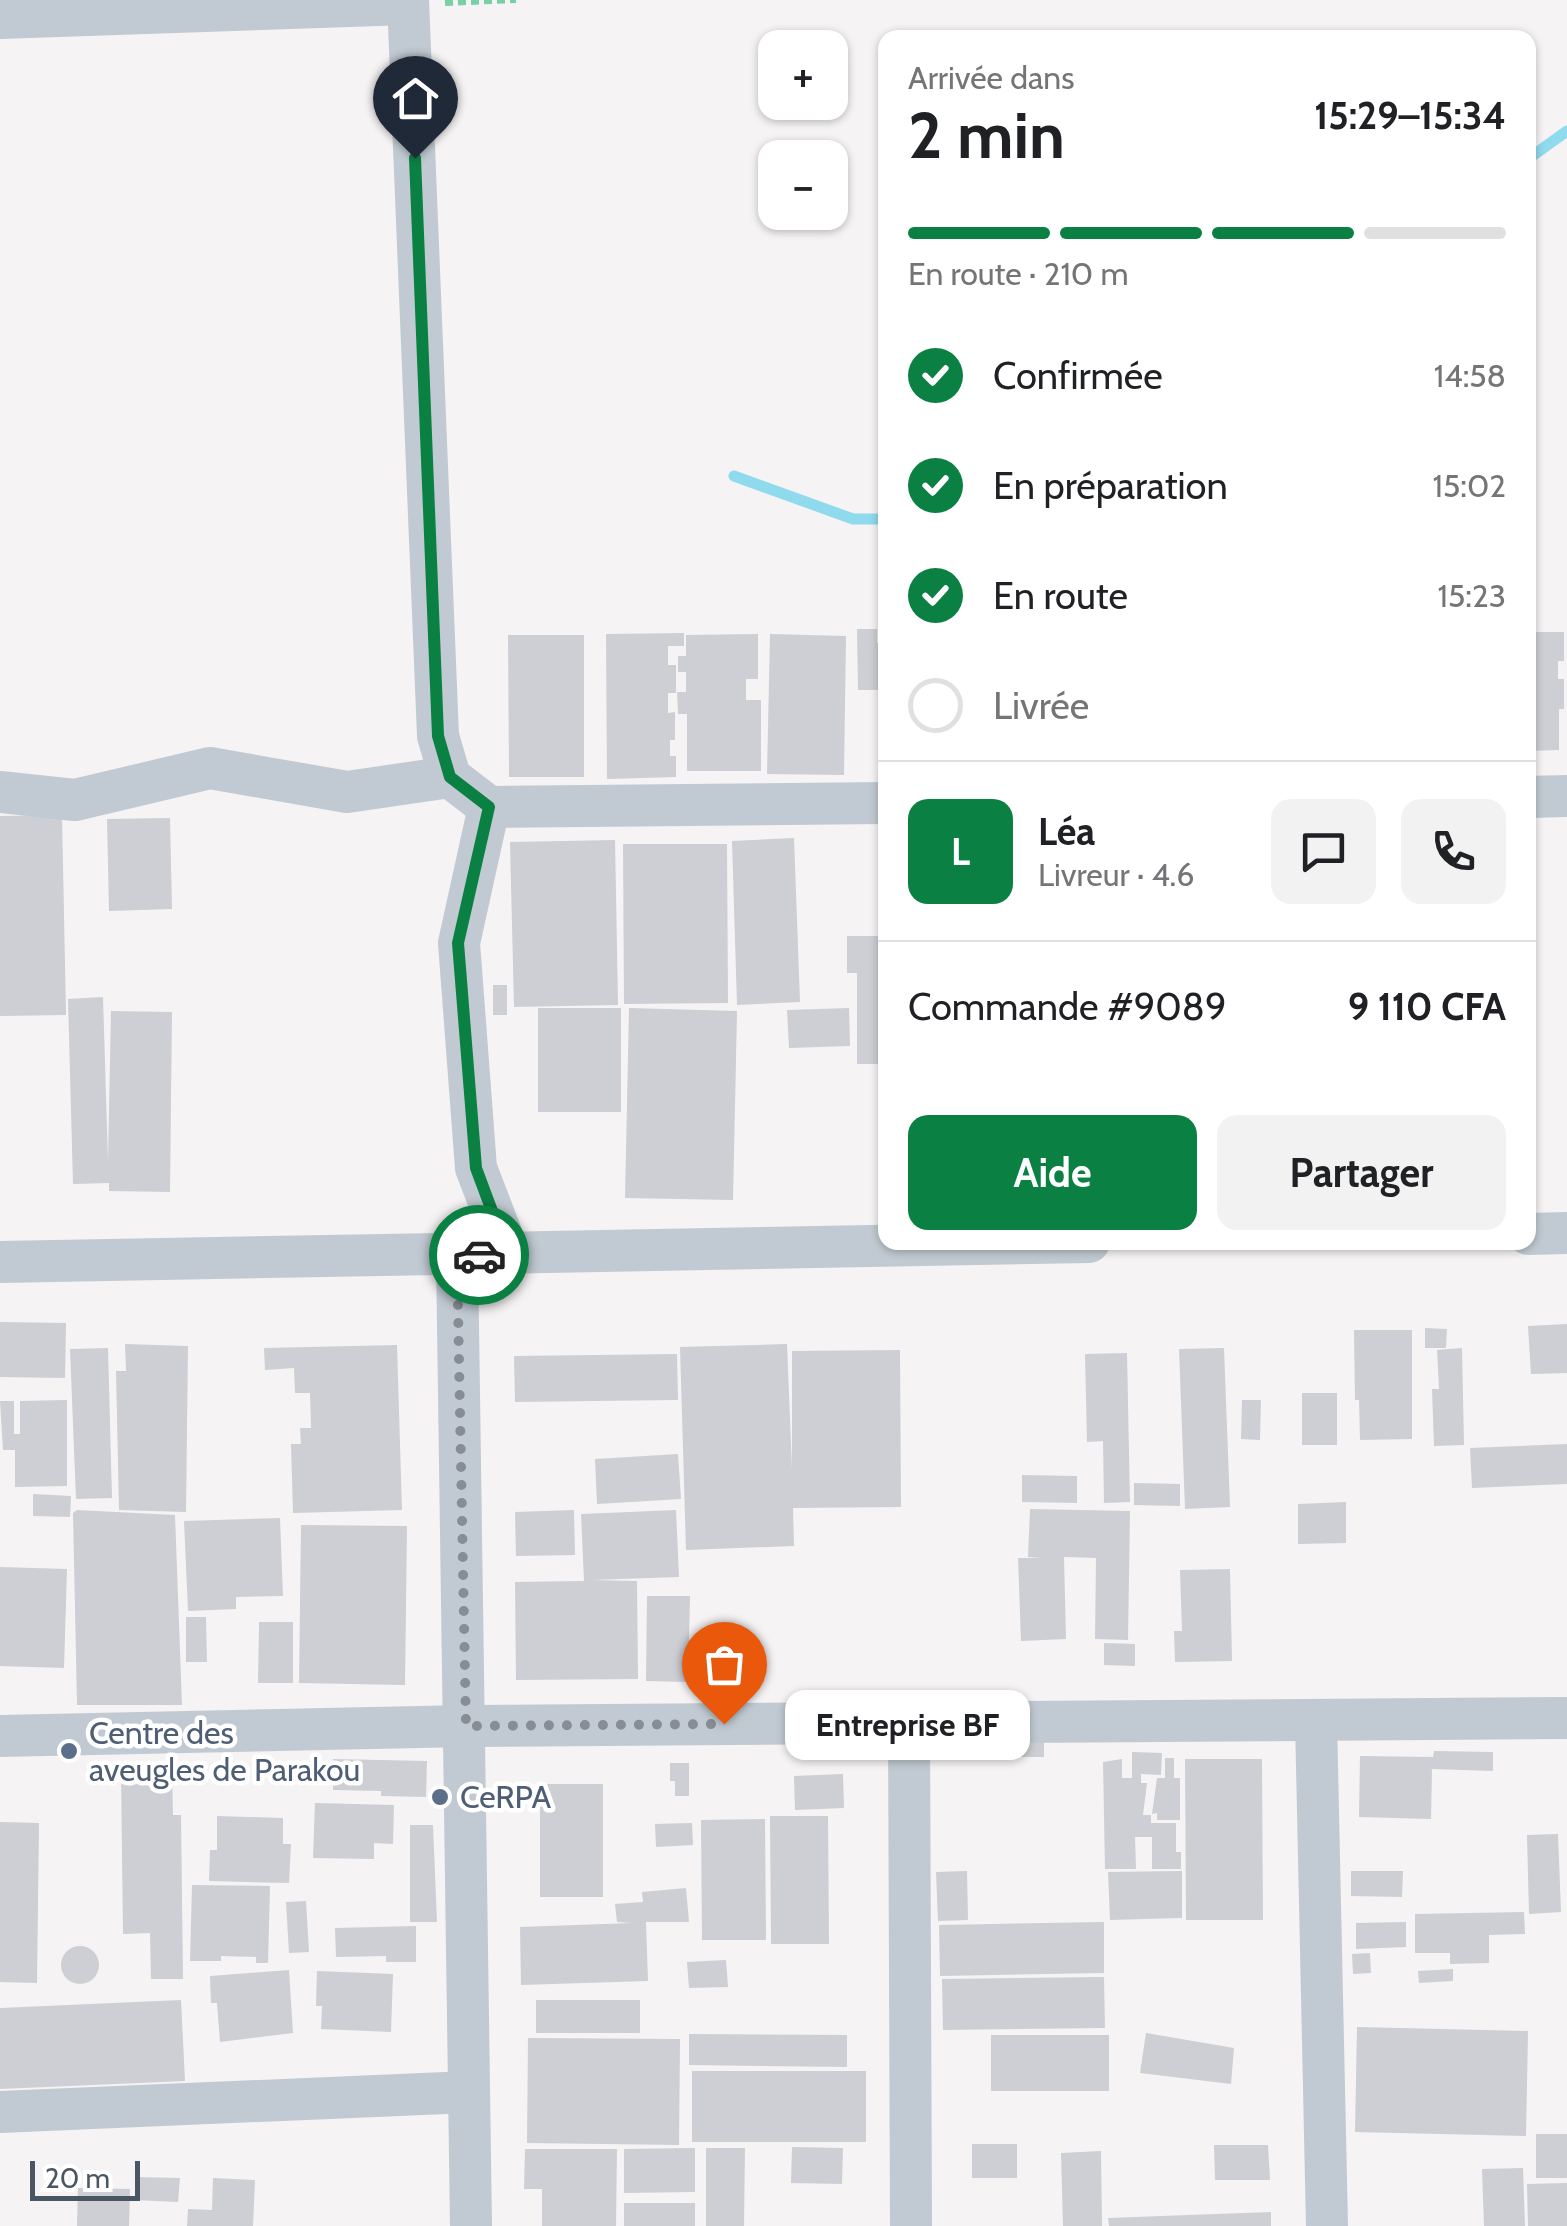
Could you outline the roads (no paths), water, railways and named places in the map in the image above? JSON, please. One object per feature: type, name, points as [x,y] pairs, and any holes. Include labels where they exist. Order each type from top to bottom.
[{"type":"street","points":[[0,18],[408,2],[438,736],[450,777],[489,807],[878,803]]},
{"type":"street","points":[[0,792],[75,800],[210,768],[347,792],[450,777]]},
{"type":"street","points":[[1536,796],[1567,796]]},
{"type":"street","points":[[489,807],[458,943],[476,1168],[508,1254]]},
{"type":"street","points":[[1536,1234],[1567,1233]]},
{"type":"street","points":[[0,1262],[878,1246]]},
{"type":"street","points":[[457,1255],[471,2226]]},
{"type":"street","points":[[0,1736],[466,1726],[1567,1718]]},
{"type":"street","points":[[1316,1720],[1327,2226]]},
{"type":"street","points":[[910,1722],[911,2226]]},
{"type":"street","points":[[0,2112],[469,2092]]},
{"type":"waterway","points":[[1536,153],[1567,131]]},
{"type":"waterway","points":[[734,476],[853,519],[878,519]]},
{"type":"place","name":"Entreprise BF","points":[[724,1724]]},
{"type":"place","name":"Centre des aveugles de Parakou","points":[[69,1751]]},
{"type":"place","name":"CeRPA","points":[[440,1797]]}]
